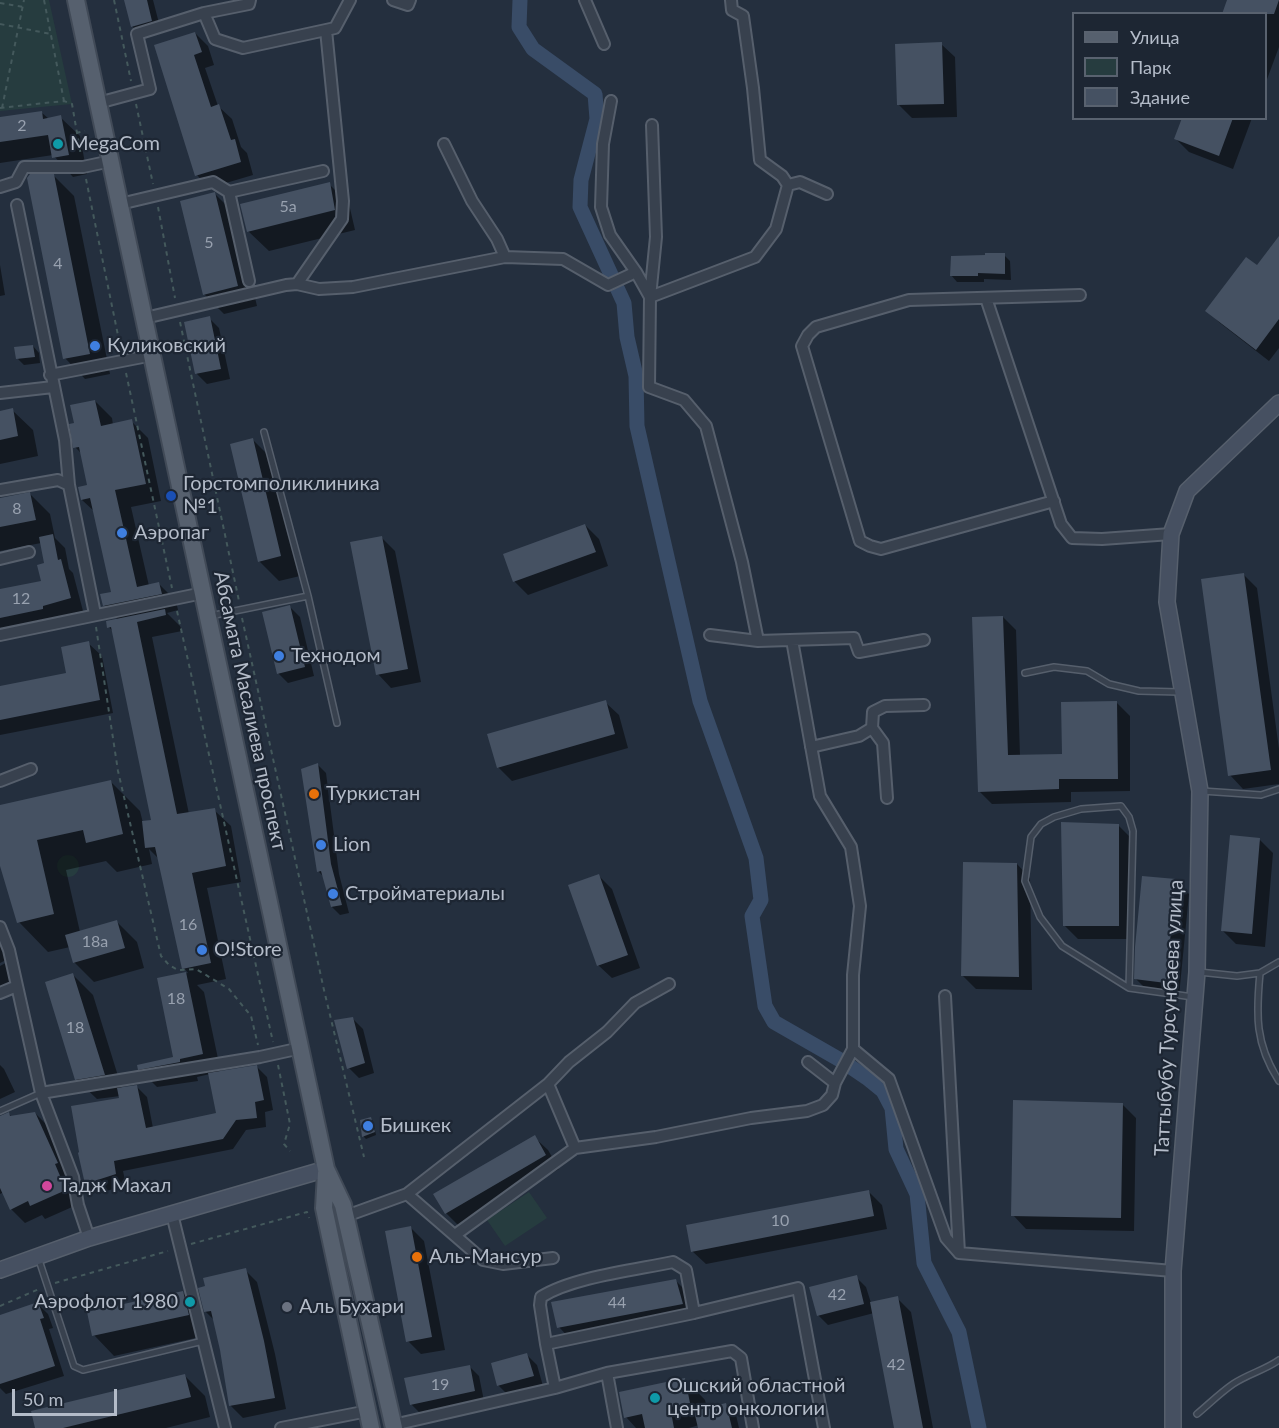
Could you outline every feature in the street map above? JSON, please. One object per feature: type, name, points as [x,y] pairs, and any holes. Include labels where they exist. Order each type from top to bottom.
[{"type":"main road","name":"Абсамата Масалиева проспект","points":[[76,0],[326,1169],[346,1216],[394,1427]]},
{"type":"main road","points":[[326,1169],[324,1208],[371,1428]]},
{"type":"street","points":[[98,103],[150,89],[137,34],[204,13],[249,4],[250,0]]},
{"type":"street","points":[[204,13],[215,39],[243,48],[335,28],[350,0]]},
{"type":"street","points":[[393,0],[408,5],[410,0]]},
{"type":"street","points":[[585,0],[604,44]]},
{"type":"street","points":[[731,0],[732,10],[743,16],[760,160],[782,176],[788,184]]},
{"type":"street","points":[[297,284],[342,219],[343,201],[326,30]]},
{"type":"street","points":[[611,101],[603,144],[601,207],[610,235],[650,297]]},
{"type":"street","points":[[652,125],[656,237],[650,297],[649,387],[684,400],[706,426],[742,561],[758,641]]},
{"type":"street","points":[[444,144],[471,201],[497,239],[505,257]]},
{"type":"street","points":[[0,187],[16,182],[24,167],[83,167],[111,161]]},
{"type":"street","points":[[120,204],[213,182],[229,192],[323,171]]},
{"type":"street","points":[[788,184],[800,182],[827,194]]},
{"type":"street","points":[[650,297],[755,257],[776,229],[788,184]]},
{"type":"street","points":[[229,192],[249,281]]},
{"type":"street","points":[[17,205],[65,440],[69,485],[95,614]]},
{"type":"street","points":[[145,318],[286,285],[297,284],[319,289],[353,287],[505,257],[564,259],[608,285],[636,272]]},
{"type":"street","points":[[1054,501],[881,549],[860,541],[802,346],[816,327],[909,300],[1080,295]]},
{"type":"street","points":[[986,298],[1061,524],[1072,538],[1102,539],[1171,534]]},
{"type":"street","points":[[50,375],[153,355]]},
{"type":"street","points":[[0,393],[53,387]]},
{"type":"street","name":"Таттыбубу Турсунбаева улица","points":[[1173,1428],[1173,1271],[1197,972],[1200,791],[1167,602],[1171,534],[1186,491],[1279,403]]},
{"type":"street","points":[[0,490],[58,480],[69,485]]},
{"type":"street","points":[[0,559],[29,552]]},
{"type":"street","points":[[0,635],[203,593]]},
{"type":"street","points":[[710,635],[758,641],[854,638],[859,652],[924,640]]},
{"type":"street","points":[[455,1235],[575,1148],[656,1137],[752,1118],[807,1111],[823,1105],[832,1095],[835,1083],[850,1052],[853,975],[860,906],[851,847],[820,796],[792,640]]},
{"type":"street","points":[[886,798],[883,743],[872,728],[873,712],[885,706],[924,705]]},
{"type":"street","points":[[811,747],[859,736],[872,728]]},
{"type":"street","points":[[0,782],[31,769]]},
{"type":"street","points":[[0,927],[9,950],[41,1093],[73,1177],[78,1205],[89,1238]]},
{"type":"street","points":[[346,1216],[407,1194],[548,1084],[569,1062],[607,1032],[635,1003],[669,984]]},
{"type":"street","points":[[0,993],[17,986]]},
{"type":"street","points":[[945,996],[959,1253]]},
{"type":"street","points":[[41,1093],[260,1057],[301,1048]]},
{"type":"street","points":[[850,1052],[889,1079],[946,1238],[959,1253],[1173,1271]]},
{"type":"street","points":[[808,1062],[835,1083]]},
{"type":"street","points":[[548,1084],[575,1148]]},
{"type":"street","points":[[0,1270],[89,1238],[326,1169]]},
{"type":"street","points":[[407,1194],[483,1260],[503,1264],[553,1258]]},
{"type":"street","points":[[172,1215],[225,1428]]},
{"type":"street","points":[[555,1388],[540,1305],[542,1297],[548,1293],[591,1278],[673,1262],[686,1270],[694,1313]]},
{"type":"street","points":[[546,1344],[694,1313],[798,1288],[824,1428]]},
{"type":"street","points":[[394,1427],[607,1373],[732,1351],[741,1358],[753,1428]]},
{"type":"street","points":[[607,1373],[617,1428]]},
{"type":"street","points":[[281,1428],[368,1411]]},
{"type":"lane","points":[[264,432],[308,596],[337,723]]},
{"type":"lane","points":[[208,617],[308,596]]},
{"type":"lane","points":[[1025,673],[1054,667],[1087,671],[1109,684],[1139,691],[1184,692]]},
{"type":"lane","points":[[1200,791],[1262,795],[1279,789]]},
{"type":"lane","points":[[1128,988],[1133,831],[1128,817],[1121,806],[1082,809],[1054,817],[1041,824],[1030,837],[1025,881],[1040,917],[1062,946],[1128,988],[1195,997]]},
{"type":"lane","points":[[1197,972],[1237,976],[1260,973],[1279,963]]},
{"type":"lane","points":[[1260,973],[1257,1012],[1261,1042],[1271,1069],[1279,1081]]},
{"type":"lane","points":[[0,1111],[41,1093]]},
{"type":"lane","points":[[37,1256],[74,1366],[83,1370],[204,1341]]},
{"type":"lane","points":[[1197,1414],[1232,1384],[1279,1360]]},
{"type":"path","points":[[24,0],[1,108],[64,100],[72,104],[83,167],[174,599],[276,1054],[290,1124],[284,1144],[290,1151]]},
{"type":"path","points":[[44,0],[64,100]]},
{"type":"path","points":[[0,3],[23,7]]},
{"type":"path","points":[[0,24],[51,34]]},
{"type":"path","points":[[76,133],[85,132]]},
{"type":"path","points":[[195,397],[324,990],[364,1157]]},
{"type":"path","points":[[95,614],[118,771],[160,956],[178,970],[196,969],[229,988],[251,1016],[260,1057]]},
{"type":"path","points":[[0,1306],[48,1285],[307,1212]]},
{"type":"green space","points":[[0,0],[49,0],[72,104],[0,111]]},
{"type":"green space","points":[[68,855],[76,858],[79,866],[76,874],[68,877],[60,874],[57,866],[60,858]]},
{"type":"green space","points":[[529,1192],[547,1218],[505,1246],[487,1220]]},
{"type":"building","points":[[124,0],[147,0],[152,21],[131,27]]},
{"type":"building","points":[[1227,0],[1279,0],[1274,14],[1223,12]]},
{"type":"building","points":[[195,32],[202,52],[194,55],[211,107],[219,104],[231,140],[235,139],[241,162],[195,176],[154,45]]},
{"type":"building","points":[[942,42],[944,104],[897,105],[895,44]]},
{"type":"building","points":[[42,111],[43,119],[61,115],[69,155],[52,158],[48,135],[0,142],[0,117]]},
{"type":"building","points":[[1181,120],[1232,120],[1219,156],[1174,139]]},
{"type":"building","points":[[30,174],[54,174],[90,354],[63,359],[27,178]]},
{"type":"building","points":[[330,182],[335,210],[247,232],[240,204]]},
{"type":"building","points":[[215,192],[238,286],[203,295],[180,201]]},
{"type":"building","points":[[1279,236],[1279,319],[1256,350],[1205,311],[1246,257],[1257,265]]},
{"type":"building","points":[[985,253],[1005,253],[1005,274],[978,273],[978,276],[950,276],[951,256],[985,255]]},
{"type":"building","points":[[210,316],[221,369],[195,374],[184,322]]},
{"type":"building","points":[[33,345],[35,357],[16,359],[14,347]]},
{"type":"building","points":[[95,400],[101,426],[132,419],[146,484],[115,490],[137,587],[159,582],[162,594],[103,606],[100,594],[111,592],[90,498],[81,500],[78,487],[87,485],[79,447],[73,448],[69,424],[74,423],[70,405]]},
{"type":"building","points":[[13,408],[18,436],[0,440],[0,411]]},
{"type":"building","points":[[253,438],[281,556],[258,562],[230,444]]},
{"type":"building","points":[[30,492],[36,520],[0,527],[0,498]]},
{"type":"building","points":[[585,524],[596,552],[513,582],[503,554]]},
{"type":"building","points":[[53,534],[58,560],[61,559],[71,598],[43,606],[43,609],[0,618],[0,589],[41,581],[37,565],[44,563],[39,537]]},
{"type":"building","points":[[382,536],[408,669],[376,675],[350,542]]},
{"type":"building","points":[[1244,573],[1271,770],[1228,776],[1201,579]]},
{"type":"building","points":[[290,605],[305,667],[277,674],[262,612]]},
{"type":"building","points":[[165,609],[166,615],[137,622],[177,814],[215,808],[226,866],[192,873],[211,963],[182,969],[155,847],[145,848],[142,821],[151,820],[111,627],[107,628],[106,621]]},
{"type":"building","points":[[1003,616],[1008,755],[1062,754],[1061,702],[1117,701],[1118,779],[1059,779],[1059,789],[978,792],[972,617]]},
{"type":"building","points":[[89,641],[100,700],[0,720],[0,686],[66,673],[61,647]]},
{"type":"building","points":[[606,700],[615,734],[497,768],[487,734]]},
{"type":"building","points":[[318,763],[331,864],[342,905],[331,907],[321,871],[317,872],[301,769]]},
{"type":"building","points":[[111,780],[123,834],[86,843],[83,830],[37,840],[54,914],[17,923],[0,866],[0,805]]},
{"type":"building","points":[[1061,822],[1119,824],[1119,926],[1063,926]]},
{"type":"building","points":[[1230,835],[1260,838],[1252,934],[1221,931]]},
{"type":"building","points":[[963,862],[1017,863],[1019,977],[961,976]]},
{"type":"building","points":[[599,874],[628,955],[597,966],[568,885]]},
{"type":"building","points":[[1142,876],[1176,879],[1166,983],[1134,979]]},
{"type":"building","points":[[117,920],[125,948],[73,963],[65,935]]},
{"type":"building","points":[[186,972],[203,1054],[180,1059],[180,1062],[138,1070],[137,1065],[173,1057],[157,978]]},
{"type":"building","points":[[73,973],[105,1075],[75,1080],[45,982]]},
{"type":"building","points":[[353,1017],[365,1063],[347,1069],[334,1020]]},
{"type":"building","points":[[257,1065],[264,1100],[255,1102],[257,1118],[236,1120],[223,1139],[114,1161],[116,1174],[85,1184],[71,1106],[119,1098],[117,1088],[137,1085],[146,1128],[216,1113],[208,1073]]},
{"type":"building","points":[[1013,1100],[1123,1103],[1121,1218],[1011,1216]]},
{"type":"building","points":[[9,1112],[10,1116],[35,1112],[58,1163],[55,1164],[66,1190],[30,1206],[28,1201],[10,1210],[0,1188],[0,1116]]},
{"type":"building","points":[[371,1117],[375,1132],[362,1137],[360,1120]]},
{"type":"building","points":[[535,1135],[546,1155],[445,1214],[433,1194]]},
{"type":"building","points":[[869,1190],[874,1216],[691,1252],[686,1225]]},
{"type":"building","points":[[411,1226],[432,1337],[406,1342],[385,1231]]},
{"type":"building","points":[[246,1268],[275,1398],[229,1406],[211,1311],[204,1312],[198,1288],[205,1286],[203,1278]]},
{"type":"building","points":[[857,1275],[864,1304],[817,1316],[809,1287]]},
{"type":"building","points":[[676,1279],[683,1304],[557,1328],[551,1302]]},
{"type":"building","points":[[183,1291],[189,1315],[92,1336],[87,1312]]},
{"type":"building","points":[[898,1296],[923,1428],[894,1428],[870,1302]]},
{"type":"building","points":[[38,1302],[44,1318],[40,1319],[55,1366],[0,1384],[0,1315]]},
{"type":"building","points":[[527,1353],[534,1376],[497,1386],[491,1363]]},
{"type":"building","points":[[470,1365],[475,1391],[410,1405],[404,1378]]},
{"type":"building","points":[[185,1374],[191,1397],[63,1428],[35,1428],[31,1411]]},
{"type":"building","name":"Ошский областной центр онкологии","points":[[685,1378],[690,1403],[670,1407],[674,1428],[645,1428],[642,1414],[624,1418],[619,1392]]},
{"type":"building","points":[[726,1403],[732,1428],[698,1428],[694,1411]]},
{"type":"waterway","points":[[520,0],[519,27],[533,49],[595,94],[597,119],[581,180],[580,207],[624,303],[627,337],[636,376],[637,426],[700,701],[756,858],[761,900],[752,916],[765,1006],[774,1022],[867,1078],[883,1091],[892,1108],[896,1149],[917,1194],[924,1263],[959,1332],[979,1428]]},
{"type":"place","name":"MegaCom","points":[[58,144]]},
{"type":"place","name":"Куликовский","points":[[95,346]]},
{"type":"place","name":"Горстомполиклиника №1","points":[[171,496]]},
{"type":"place","name":"Аэропаг","points":[[122,533]]},
{"type":"place","name":"Технодом","points":[[279,656]]},
{"type":"place","name":"Туркистан","points":[[314,794]]},
{"type":"place","name":"Lion","points":[[321,845]]},
{"type":"place","name":"Стройматериалы","points":[[333,894]]},
{"type":"place","name":"O!Store","points":[[202,950]]},
{"type":"place","name":"Бишкек","points":[[368,1126]]},
{"type":"place","name":"Тадж Махал","points":[[47,1186]]},
{"type":"place","name":"Аль-Мансур","points":[[417,1257]]},
{"type":"place","name":"Аэрофлот 1980","points":[[190,1302]]},
{"type":"place","name":"Аль Бухари","points":[[287,1307]]},
{"type":"place","name":"Ошский областной центр онкологии","points":[[655,1398]]}]
